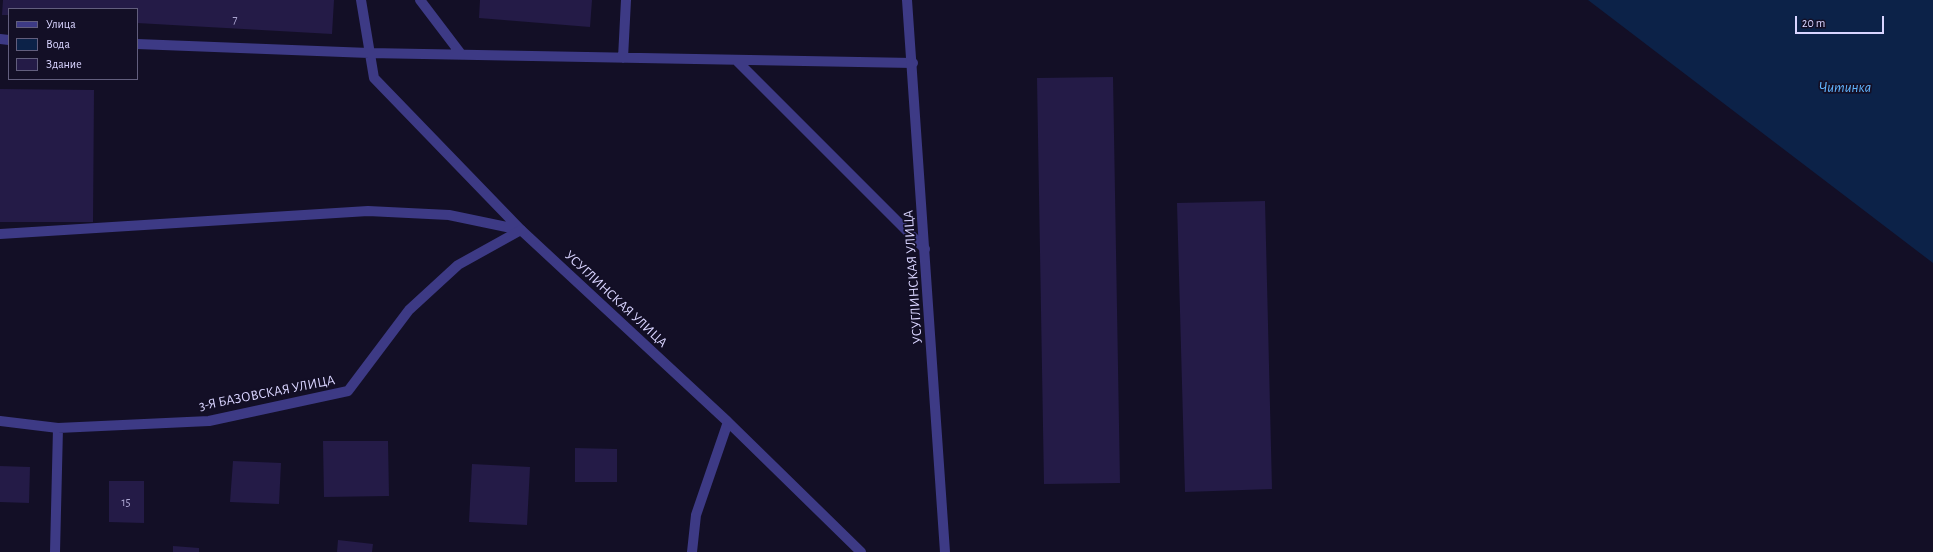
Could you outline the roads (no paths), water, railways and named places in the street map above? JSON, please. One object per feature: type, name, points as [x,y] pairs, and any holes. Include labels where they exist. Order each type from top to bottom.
[{"type":"street","name":"УСУГЛИНСКАЯ УЛИЦА","points":[[361,0],[374,78],[521,230],[728,422],[861,552]]},
{"type":"street","points":[[420,0],[462,54]]},
{"type":"street","points":[[623,58],[626,0]]},
{"type":"street","name":"УСУГЛИНСКАЯ УЛИЦА","points":[[908,0],[945,552]]},
{"type":"street","points":[[138,44],[369,52],[913,63]]},
{"type":"street","points":[[736,60],[925,249]]},
{"type":"street","points":[[0,234],[368,211],[449,215],[521,230]]},
{"type":"street","name":"3-Я БАЗОВСКАЯ УЛИЦА","points":[[0,421],[58,428],[209,420],[348,391],[409,310],[458,265],[521,230]]},
{"type":"street","points":[[692,552],[696,515],[728,422]]},
{"type":"street","points":[[55,552],[58,428]]},
{"type":"water","name":"Читинка","points":[[1588,0],[1933,0],[1933,263]]}]
